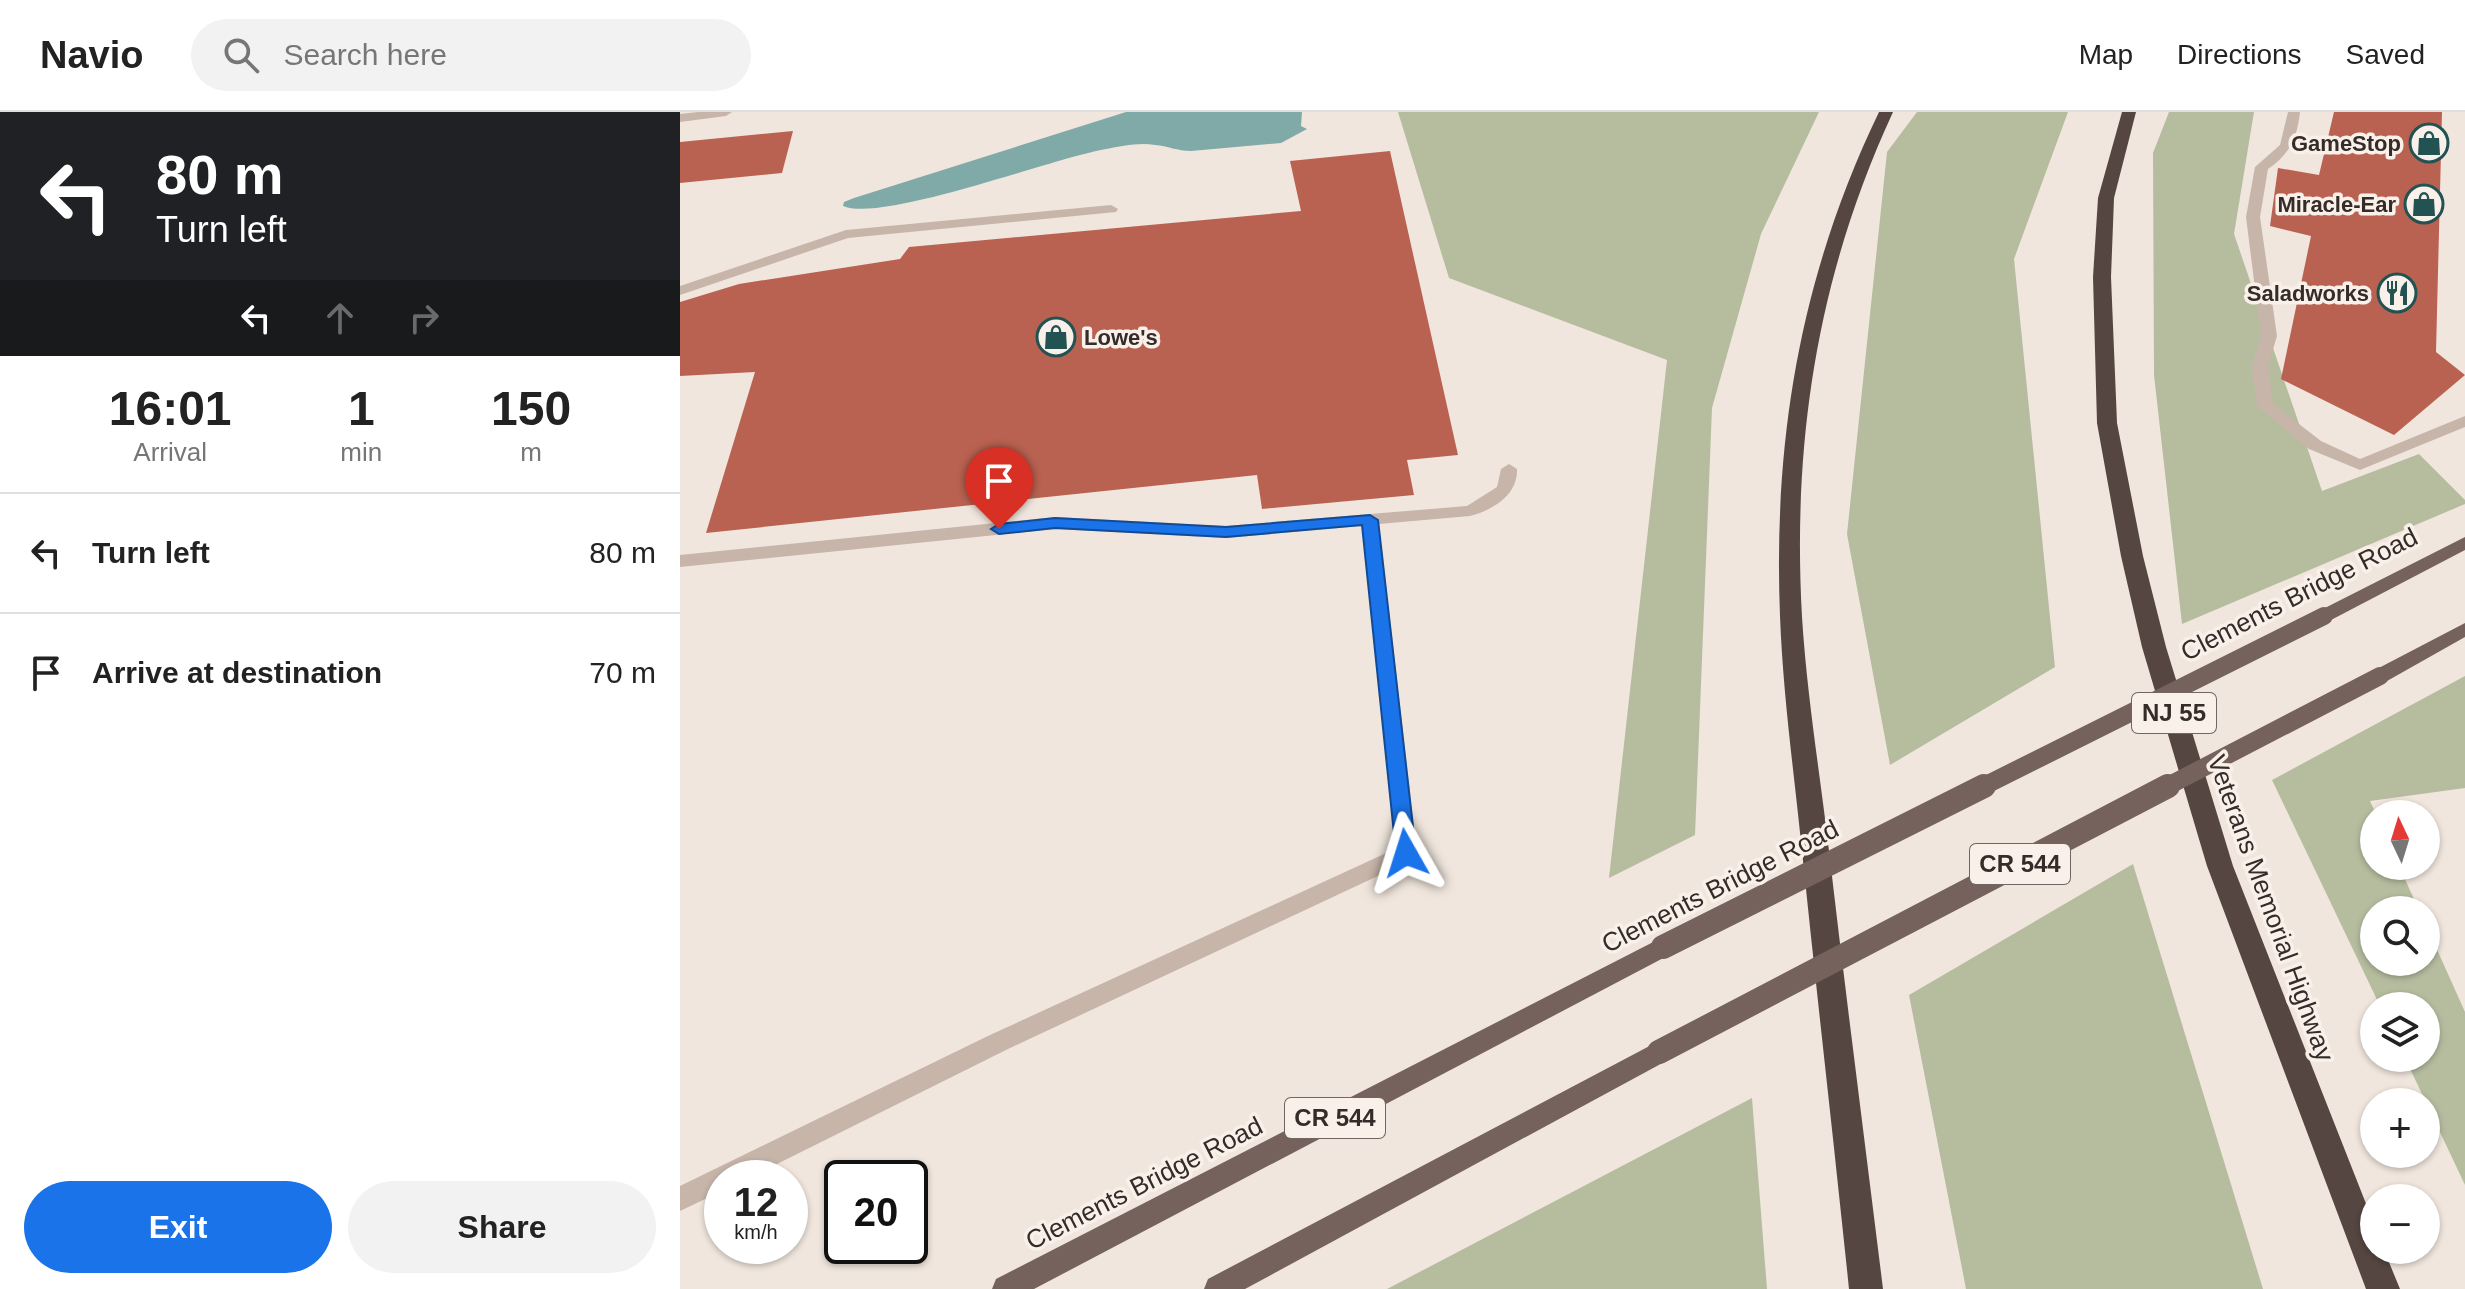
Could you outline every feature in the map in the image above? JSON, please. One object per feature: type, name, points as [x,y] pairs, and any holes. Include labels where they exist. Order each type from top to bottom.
[{"type":"highway","points":[[1866,1289],[1791,617],[1791,504],[1795,419],[1824,267],[1848,191],[1886,112]]},
{"type":"highway","name":"Veterans Memorial Highway","points":[[2129,112],[2106,198],[2102,277],[2107,423],[2132,556],[2154,647],[2220,866],[2383,1289]]},
{"type":"main road","name":"Clements Bridge Road","points":[[1006,1289],[1663,947],[2465,543]]},
{"type":"main road","name":"CR 544","points":[[1218,1289],[1659,1052],[2465,629]]},
{"type":"lane","points":[[680,118],[726,112]]},
{"type":"lane","points":[[2294,112],[2291,136],[2282,155],[2262,167],[2253,217],[2269,336],[2260,366],[2265,406],[2315,445],[2360,465],[2465,421]]},
{"type":"lane","points":[[680,291],[846,234],[1111,209]]},
{"type":"lane","points":[[680,561],[1055,523],[1226,532],[1470,511],[1493,500],[1505,488],[1510,478],[1509,469]]},
{"type":"lane","points":[[759,1160],[999,1042],[1406,853],[1370,520]]},
{"type":"lane","points":[[680,1199],[704,1187]]},
{"type":"green space","points":[[1398,112],[1819,112],[1761,234],[1712,408],[1695,835],[1609,878],[1667,360],[1449,278]]},
{"type":"green space","points":[[1917,112],[2068,112],[2014,259],[2055,667],[1890,765],[1847,534],[1887,152]]},
{"type":"green space","points":[[2169,112],[2254,112],[2234,234],[2322,491],[2419,454],[2465,500],[2465,504],[2182,624],[2154,375],[2153,153]]},
{"type":"green space","points":[[2465,676],[2465,788],[2360,800],[2360,880],[2405,880],[2413,896],[2360,896],[2360,964],[2272,780]]},
{"type":"green space","points":[[2133,864],[2263,1289],[1966,1289],[1909,995]]},
{"type":"green space","points":[[2440,956],[2465,1012],[2465,1185],[2440,1132],[2440,1088],[2419,1088],[2412,1072],[2440,1072],[2440,992],[2373,992],[2366,976],[2440,976]]},
{"type":"green space","points":[[1752,1098],[1767,1289],[1387,1289]]},
{"type":"water","points":[[1126,112],[1302,112],[1301,126],[1307,129],[1281,143],[1191,151],[1149,144],[1124,146],[894,206],[864,209],[843,206],[844,202],[854,198]]},
{"type":"building","points":[[2334,112],[2442,112],[2436,352],[2465,375],[2394,435],[2281,379],[2311,236],[2270,226],[2278,168],[2319,175]]},
{"type":"building","points":[[793,131],[782,173],[680,183],[680,142]]},
{"type":"building","name":"Lowe's","points":[[1390,151],[1458,455],[1407,460],[1414,495],[1262,509],[1257,475],[706,533],[755,372],[680,376],[680,302],[739,284],[900,259],[909,247],[1301,211],[1290,161]]},
{"type":"place","name":"GameStop","points":[[2429,143]]},
{"type":"place","name":"Miracle-Ear","points":[[2424,204]]},
{"type":"place","name":"Saladworks","points":[[2397,293]]},
{"type":"place","name":"Lowe's","points":[[1056,337]]},
{"type":"route","points":[[999,529],[1055,523],[1226,532],[1370,520],[1406,853]]}]
